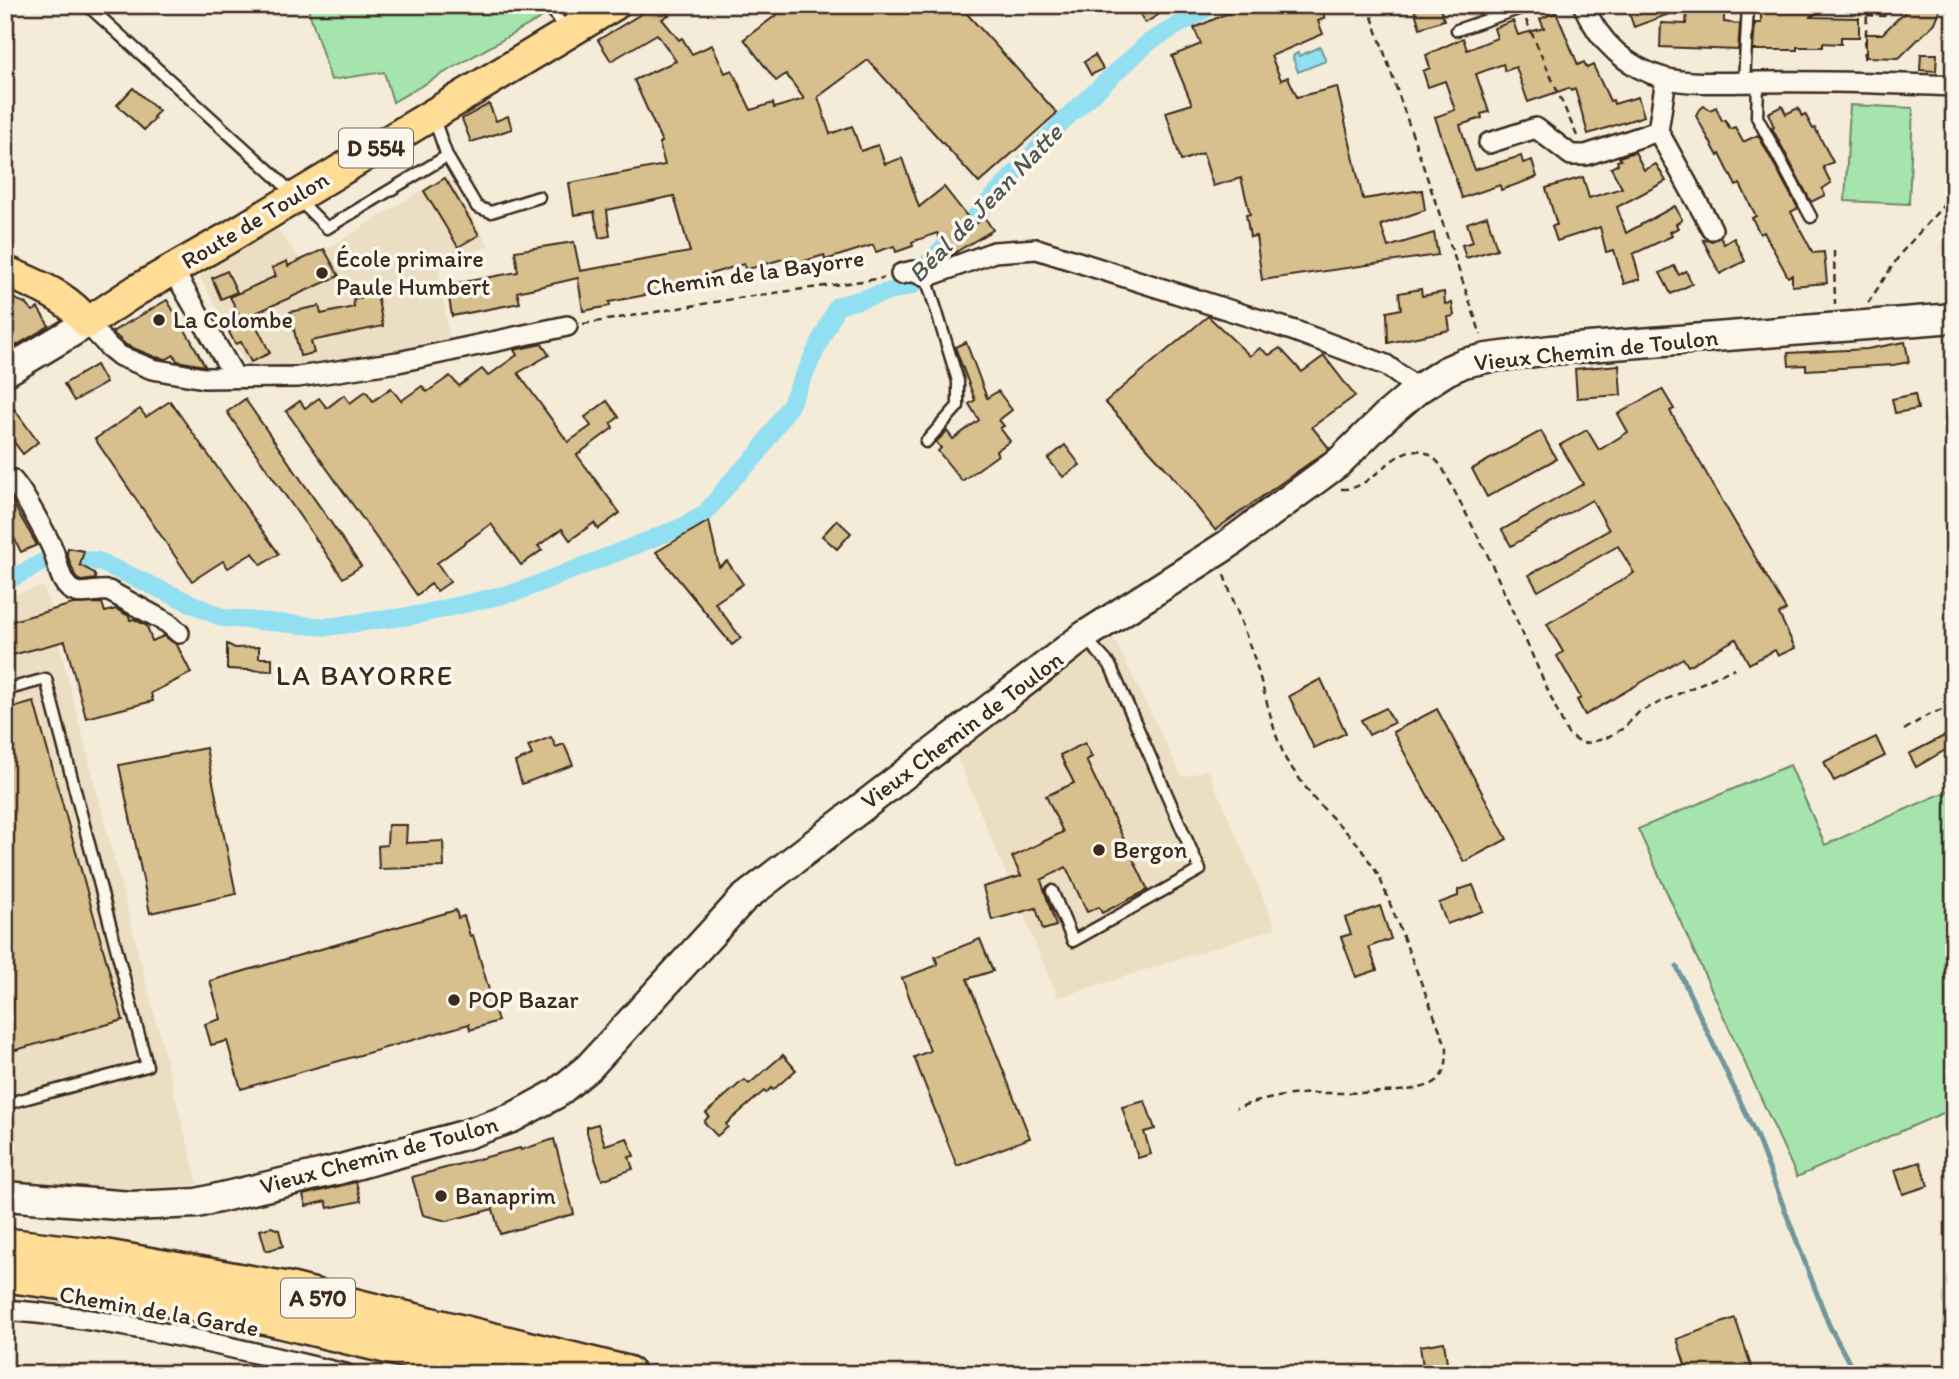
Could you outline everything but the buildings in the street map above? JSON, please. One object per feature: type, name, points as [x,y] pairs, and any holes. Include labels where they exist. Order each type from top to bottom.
[{"type":"highway","name":"A 570","points":[[5,1246],[107,1258],[287,1290],[627,1374]]},
{"type":"highway","name":"A 570","points":[[5,1275],[103,1287],[268,1317],[507,1374]]},
{"type":"main road","name":"Route de Toulon","points":[[87,323],[137,290],[614,5]]},
{"type":"main road","points":[[5,271],[62,298],[78,310],[87,323]]},
{"type":"main road","points":[[62,298],[104,296],[137,290]]},
{"type":"street","points":[[1583,5],[1592,24],[1615,52],[1646,71],[1666,79],[1954,86]]},
{"type":"street","points":[[1666,79],[1658,131],[1712,229]]},
{"type":"street","points":[[1489,143],[1536,128],[1571,155],[1586,155],[1658,131]]},
{"type":"street","points":[[916,274],[994,252],[1037,249],[1308,336],[1387,365],[1418,389]]},
{"type":"street","points":[[173,270],[235,377]]},
{"type":"street","name":"Vieux Chemin de Toulon","points":[[5,1196],[131,1206],[197,1203],[464,1135],[512,1118],[556,1094],[589,1067],[743,899],[1084,636],[1216,552],[1324,473],[1418,389],[1446,371],[1464,363],[1488,358],[1551,350],[1954,318]]},
{"type":"street","points":[[87,323],[108,347],[120,356],[152,369],[204,378],[298,377],[398,362],[567,326]]},
{"type":"street","name":"Route de Toulon","points":[[5,372],[87,323]]},
{"type":"street","points":[[5,478],[14,482],[33,512],[70,588],[77,593],[99,589],[109,591],[168,623],[179,633]]},
{"type":"street","name":"Chemin de la Garde","points":[[5,1310],[117,1324],[345,1374]]},
{"type":"lane","points":[[87,5],[296,196],[327,228],[447,156]]},
{"type":"lane","points":[[549,5],[567,33]]},
{"type":"lane","points":[[1748,5],[1751,82],[1757,117],[1811,217]]},
{"type":"lane","points":[[1763,5],[1781,5]]},
{"type":"lane","points":[[1457,30],[1527,10]]},
{"type":"lane","points":[[432,114],[447,156],[477,207],[491,212],[539,197]]},
{"type":"lane","points":[[916,274],[958,381],[958,406],[926,442]]},
{"type":"lane","points":[[1052,891],[1073,941],[1200,870],[1110,665],[1084,636]]},
{"type":"lane","points":[[5,690],[46,679],[147,1066],[5,1104]]},
{"type":"path","points":[[1368,5],[1488,358]]},
{"type":"path","points":[[1862,82],[1867,15],[1863,5]]},
{"type":"path","points":[[1867,15],[1884,16],[1896,5]]},
{"type":"path","points":[[1527,10],[1586,155]]},
{"type":"path","points":[[1866,305],[1901,253],[1943,206],[1954,86]]},
{"type":"path","points":[[1943,206],[1954,221]]},
{"type":"path","points":[[1834,250],[1835,308]]},
{"type":"path","name":"Chemin de la Bayorre","points":[[567,326],[745,297],[916,274]]},
{"type":"path","points":[[1324,473],[1332,485],[1348,490],[1363,483],[1408,452],[1419,449],[1432,454],[1442,467],[1488,556],[1562,722],[1569,734],[1582,744],[1604,739],[1624,728],[1639,712],[1735,667]]},
{"type":"path","points":[[1216,552],[1255,660],[1286,761],[1314,799],[1358,844],[1379,876],[1447,1048],[1444,1072],[1437,1081],[1427,1087],[1298,1094],[1253,1102],[1236,1108]]},
{"type":"path","points":[[1905,730],[1928,715],[1954,706]]},
{"type":"shaded area","name":"École primaire Paule Humbert","points":[[447,175],[489,245],[438,270],[450,340],[315,366],[248,369],[200,276],[277,229],[301,260],[330,247]]},
{"type":"shaded area","points":[[44,586],[198,1184],[124,1191],[5,1183],[5,597]]},
{"type":"shaded area","points":[[1112,634],[1182,777],[1208,770],[1276,928],[1058,998],[954,750]]},
{"type":"green space","points":[[307,5],[539,5],[546,15],[393,102],[384,72],[331,80]]},
{"type":"green space","points":[[1850,105],[1913,108],[1909,204],[1845,201]]},
{"type":"green space","points":[[1790,765],[1825,845],[1954,788],[1954,1108],[1797,1177],[1638,829]]},
{"type":"water","points":[[1320,47],[1326,61],[1298,72],[1294,55],[1298,53],[1299,56]]},
{"type":"waterway","points":[[555,5],[560,13],[575,5]]},
{"type":"waterway","name":"Béal de Jean Natte","points":[[70,559],[98,561],[223,618],[326,627],[417,615],[520,591],[684,526],[704,515],[732,480],[757,455],[790,405],[837,306],[913,285],[929,262],[972,220],[1063,121],[1149,42],[1213,5]]},
{"type":"waterway","name":"Béal de Jean Natte","points":[[5,582],[47,560]]},
{"type":"waterway","points":[[1677,967],[1756,1135],[1829,1325],[1855,1374]]},
{"type":"place","name":"École primaire Paule Humbert","points":[[322,273]]},
{"type":"place","name":"La Colombe","points":[[159,320]]},
{"type":"place","name":"Bergon","points":[[1099,850]]},
{"type":"place","name":"POP Bazar","points":[[454,1000]]},
{"type":"place","name":"Banaprim","points":[[441,1196]]},
{"type":"district","name":"LA BAYORRE","points":[[365,675]]}]
